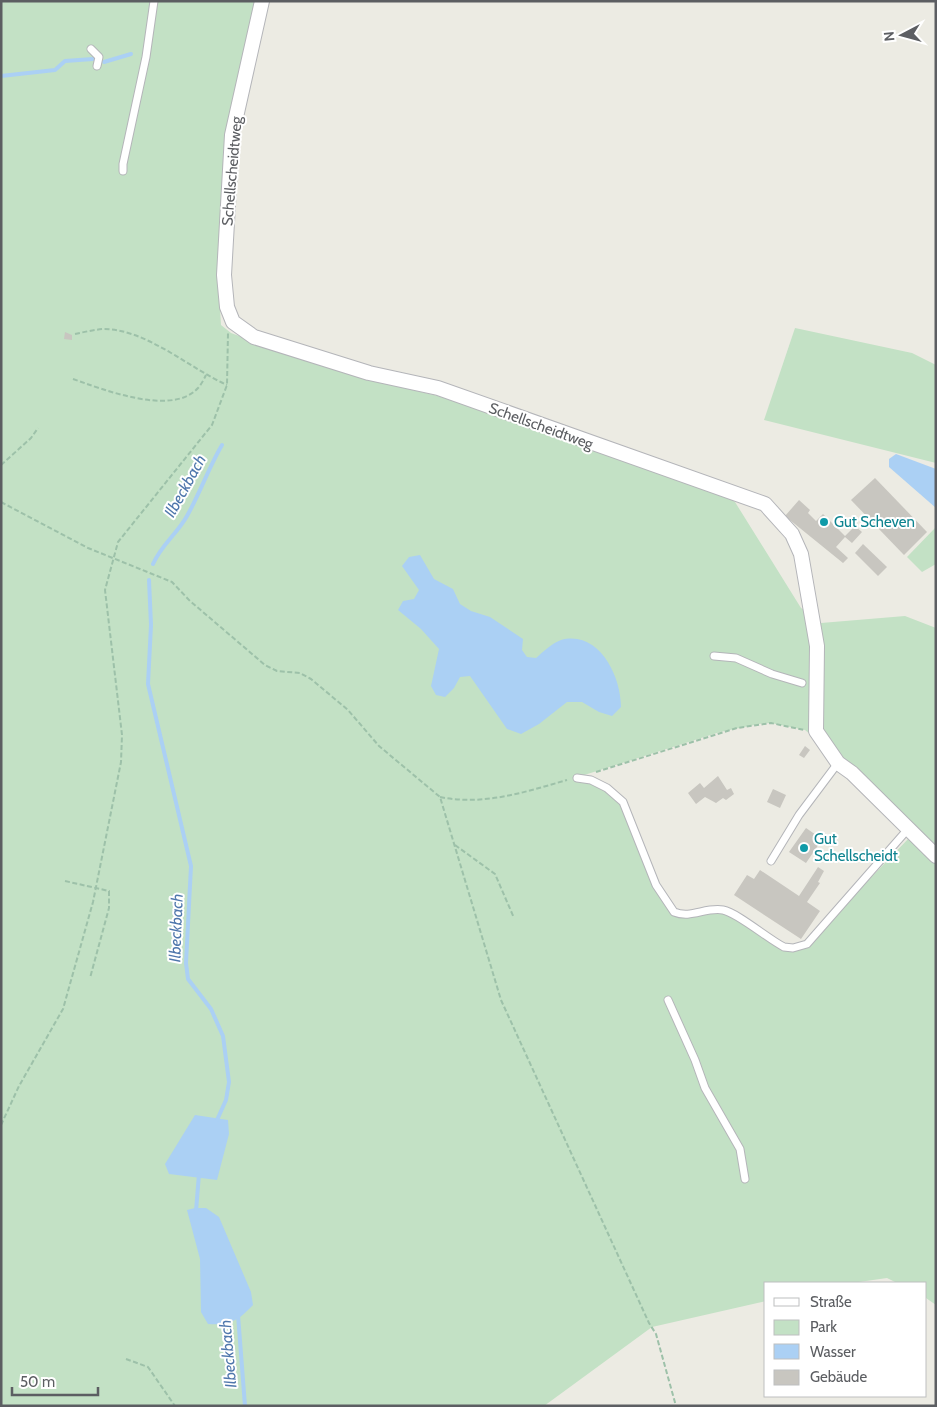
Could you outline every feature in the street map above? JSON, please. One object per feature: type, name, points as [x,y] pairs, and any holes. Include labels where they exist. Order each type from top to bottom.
[{"type":"street","name":"Schellscheidtweg","points":[[262,1],[232,135],[224,276],[227,307],[233,322],[254,337],[369,373],[438,388],[765,504],[792,534],[800,554],[817,646],[816,731]]},
{"type":"street","points":[[816,731],[838,763],[852,773],[936,856]]},
{"type":"lane","points":[[123,171],[146,56],[154,1]]},
{"type":"lane","points":[[91,49],[99,57],[96,66]]},
{"type":"lane","points":[[714,656],[736,658],[772,674],[802,683]]},
{"type":"lane","points":[[771,861],[800,815],[838,763]]},
{"type":"lane","points":[[577,778],[591,780],[607,788],[623,802],[656,885],[674,912],[688,916],[709,910],[725,910],[784,947],[793,948],[807,944],[908,829]]},
{"type":"lane","points":[[668,1000],[695,1060],[705,1088],[740,1149],[745,1179]]},
{"type":"path","points":[[1,1125],[19,1086],[63,1009],[96,888],[121,762],[122,735],[105,590],[112,558],[118,542],[212,425],[227,385],[228,328],[233,322]]},
{"type":"path","points":[[75,334],[102,329],[122,332],[161,346],[206,375],[227,385]]},
{"type":"path","points":[[73,378],[135,398],[155,402],[184,396],[198,389],[206,375]]},
{"type":"path","points":[[1,465],[31,438],[38,428]]},
{"type":"path","points":[[1,502],[112,558],[172,582],[190,601],[272,670],[300,674],[311,679],[348,710],[379,746],[440,797],[446,810],[453,843],[501,1000],[649,1323],[656,1334],[676,1406]]},
{"type":"path","points":[[440,797],[460,799],[509,797],[577,778],[720,732],[759,724],[816,731]]},
{"type":"path","points":[[453,843],[495,874],[514,918]]},
{"type":"path","points":[[65,881],[109,891],[109,908],[90,978]]},
{"type":"path","points":[[126,1359],[148,1367],[175,1406]]},
{"type":"green space","points":[[1,1],[258,1],[239,69],[228,137],[219,292],[221,325],[231,333],[266,346],[370,380],[438,396],[720,492],[735,502],[801,608],[808,612],[815,738],[805,730],[771,723],[759,724],[720,732],[578,777],[616,794],[656,885],[674,912],[725,910],[784,947],[807,944],[910,837],[936,862],[936,1305],[927,1299],[927,1282],[895,1282],[887,1278],[859,1282],[764,1282],[764,1301],[652,1327],[544,1406],[1,1406]]},
{"type":"green space","points":[[795,328],[912,353],[936,365],[936,463],[764,420]]},
{"type":"green space","points":[[936,527],[936,564],[922,572],[907,557]]},
{"type":"green space","points":[[905,616],[936,628],[936,847],[825,742],[820,697],[821,623]]},
{"type":"water","points":[[896,454],[936,469],[936,508],[889,467],[889,459]]},
{"type":"water","points":[[420,555],[434,579],[453,589],[460,604],[471,611],[490,617],[523,639],[522,650],[527,657],[536,658],[551,645],[561,640],[574,639],[586,642],[597,649],[605,658],[617,682],[621,707],[612,716],[599,712],[582,702],[567,702],[539,724],[521,734],[507,729],[470,676],[460,677],[454,688],[445,697],[436,695],[431,686],[439,649],[421,629],[398,610],[403,601],[414,599],[419,590],[402,566],[409,557]]},
{"type":"water","points":[[195,1115],[228,1120],[229,1134],[217,1180],[169,1174],[165,1164]]},
{"type":"water","points":[[206,1208],[219,1217],[251,1292],[253,1305],[243,1315],[228,1323],[208,1324],[201,1312],[200,1259],[187,1210]]},
{"type":"building","points":[[65,332],[72,335],[72,340],[64,339]]},
{"type":"building","points":[[875,478],[927,532],[904,555],[851,500]]},
{"type":"building","points":[[799,500],[810,510],[808,513],[816,521],[823,514],[845,536],[855,526],[862,532],[852,543],[845,537],[836,547],[848,558],[843,563],[785,516]]},
{"type":"building","points":[[863,544],[887,567],[878,576],[855,553]]},
{"type":"building","points":[[805,746],[810,750],[804,758],[799,755]]},
{"type":"building","points":[[718,776],[727,790],[731,788],[734,794],[726,800],[723,798],[716,803],[705,797],[696,804],[688,793],[700,783],[704,788]]},
{"type":"building","points":[[773,789],[786,795],[780,808],[767,802]]},
{"type":"building","name":"Gut Schellscheidt","points":[[806,828],[819,837],[816,841],[819,844],[806,863],[789,852]]},
{"type":"building","points":[[818,867],[824,871],[818,882],[820,883],[807,902],[820,911],[801,939],[734,895],[747,875],[754,879],[760,870],[799,896]]},
{"type":"waterway","points":[[104,62],[131,54]]},
{"type":"waterway","points":[[1,76],[55,70],[65,61],[93,59]]},
{"type":"waterway","name":"Ilbeckbach","points":[[153,564],[187,516],[222,445]]},
{"type":"waterway","name":"Ilbeckbach","points":[[149,580],[151,625],[148,684],[191,866],[186,963],[188,979],[211,1009],[223,1036],[229,1082],[226,1100],[217,1120]]},
{"type":"waterway","name":"Ilbeckbach","points":[[196,1211],[199,1174]]},
{"type":"waterway","name":"Ilbeckbach","points":[[238,1315],[245,1406]]},
{"type":"place","name":"Gut Scheven","points":[[824,522]]},
{"type":"place","name":"Gut Schellscheidt","points":[[804,848]]}]
